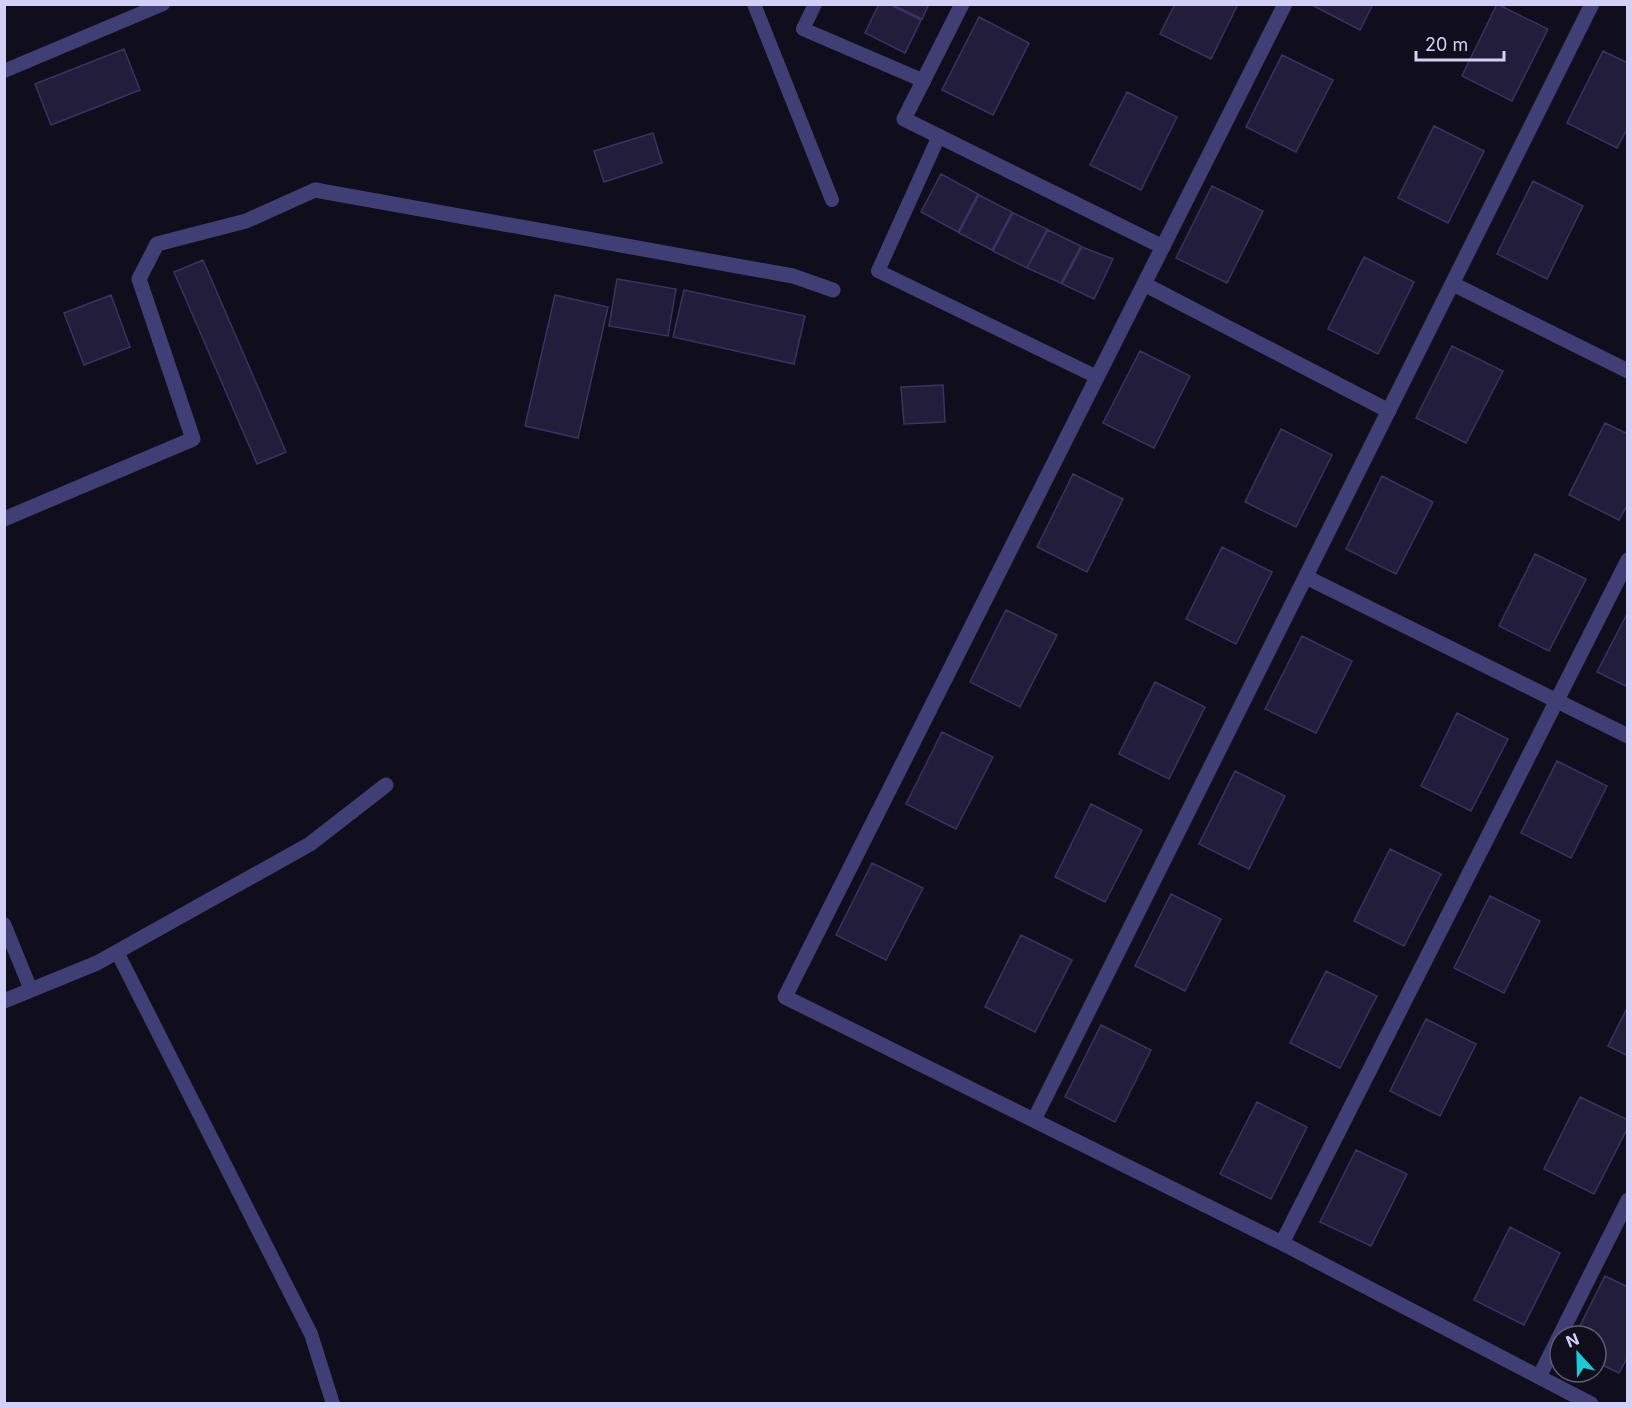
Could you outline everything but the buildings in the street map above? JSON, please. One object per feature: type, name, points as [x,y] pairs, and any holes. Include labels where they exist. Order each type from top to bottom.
[{"type":"street","points":[[962,4],[904,119],[1163,247]]},
{"type":"street","points":[[1285,4],[785,997],[1282,1244],[1591,1404]]},
{"type":"street","points":[[1034,1120],[1593,4]]},
{"type":"street","points":[[4,519],[193,439],[139,279],[157,244],[246,221],[315,190],[793,276],[833,290]]},
{"type":"street","points":[[1144,284],[1389,411]]},
{"type":"street","points":[[1453,284],[1628,371]]},
{"type":"street","points":[[1282,1244],[1628,560]]},
{"type":"street","points":[[1306,577],[1628,736]]},
{"type":"street","points":[[4,1001],[97,963],[310,844],[386,785]]},
{"type":"street","points":[[1539,1377],[1628,1200]]},
{"type":"lane","points":[[4,71],[163,4]]},
{"type":"lane","points":[[754,4],[832,201]]},
{"type":"lane","points":[[815,4],[803,29],[924,81]]},
{"type":"lane","points":[[939,136],[878,271],[1097,377]]},
{"type":"lane","points":[[4,924],[31,990]]},
{"type":"lane","points":[[117,952],[311,1334],[333,1404]]}]
